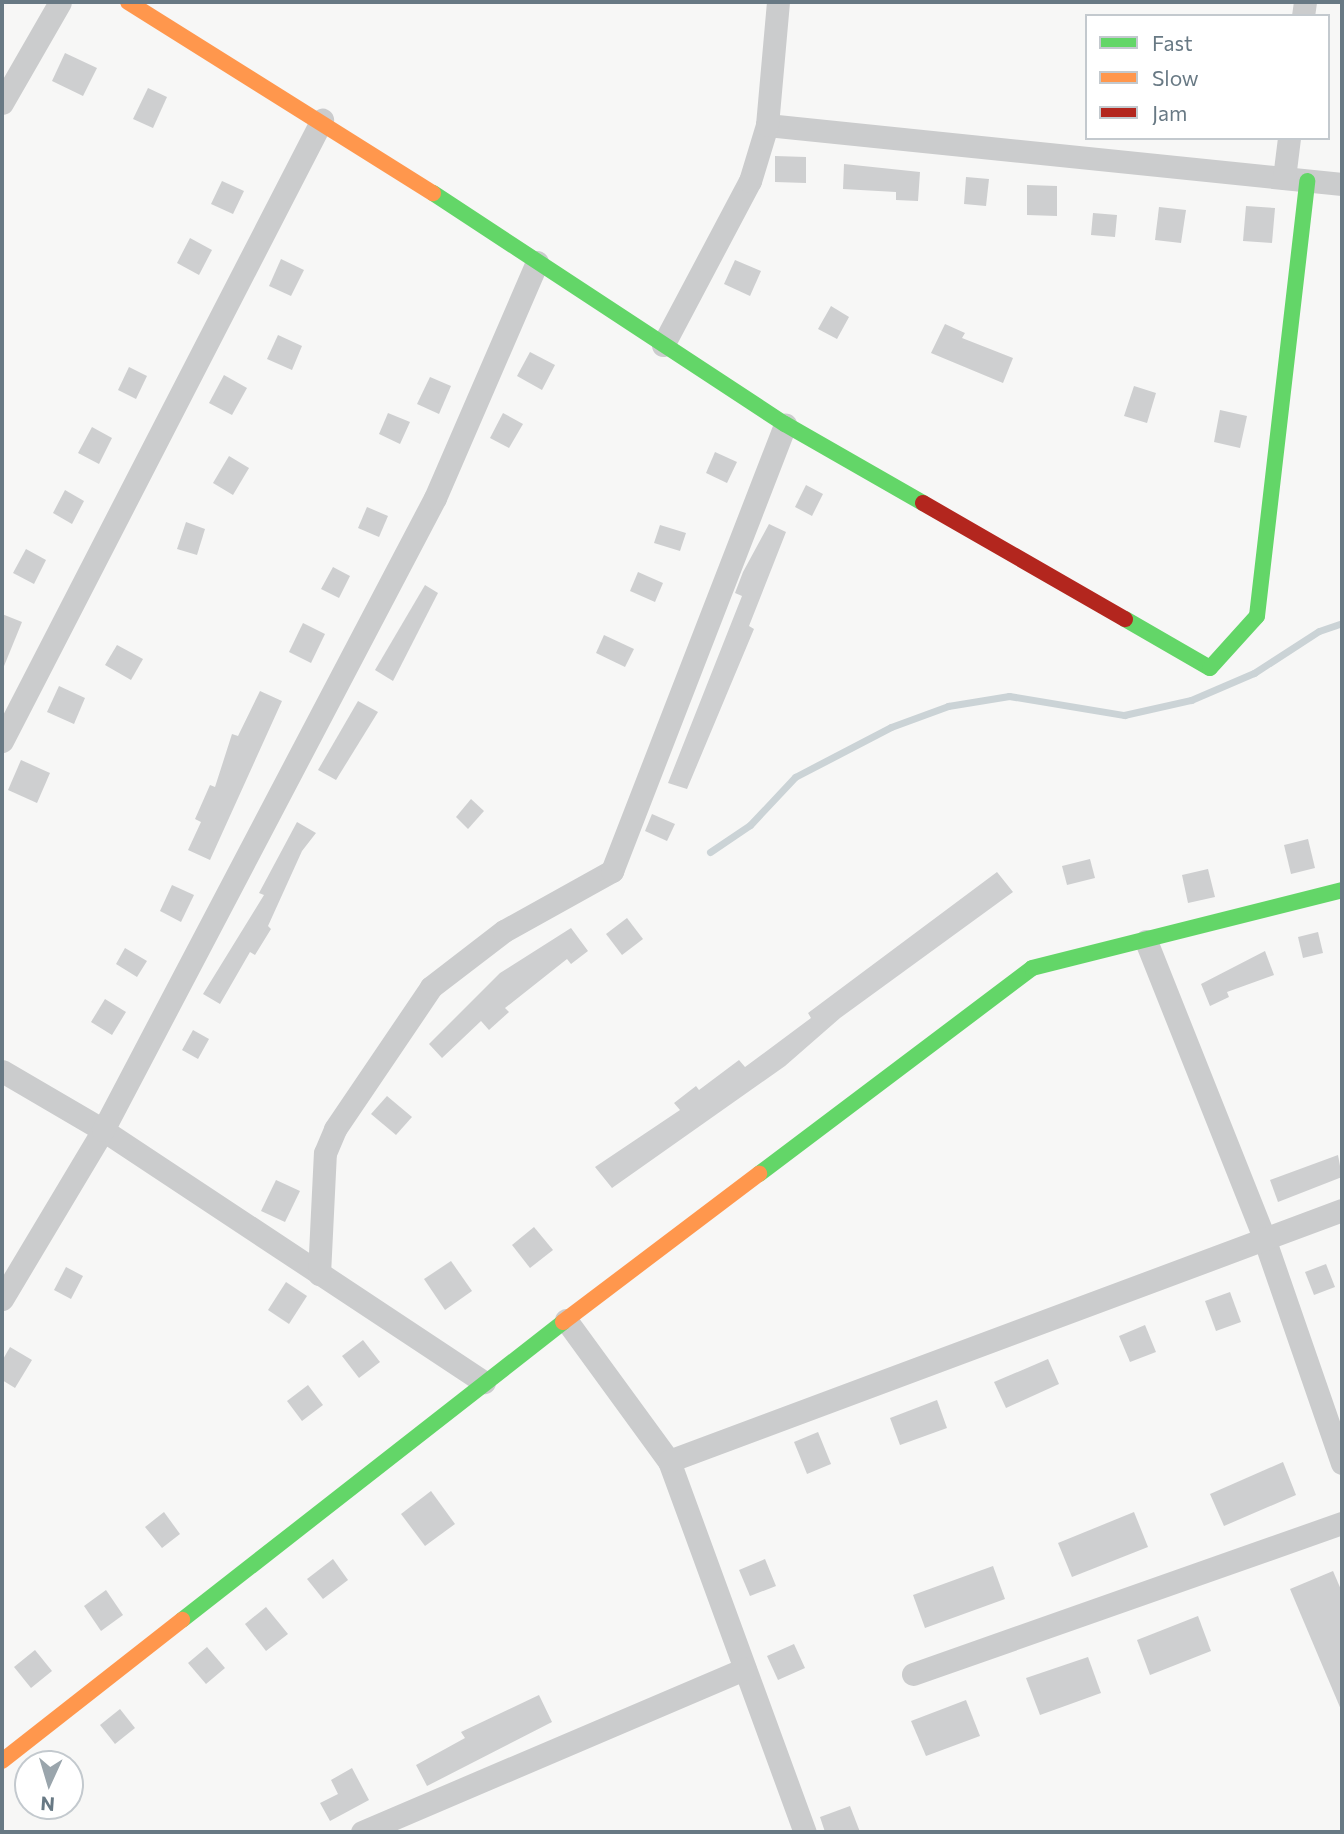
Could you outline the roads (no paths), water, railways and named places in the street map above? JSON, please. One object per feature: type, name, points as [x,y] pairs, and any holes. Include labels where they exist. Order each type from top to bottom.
[{"type":"street","points":[[2,103],[60,2]]},
{"type":"street","points":[[128,2],[322,120],[785,424],[1210,668],[1257,617],[1295,179],[1289,140]]},
{"type":"street","points":[[663,345],[750,181],[767,125],[778,2]]},
{"type":"street","points":[[2,741],[322,120]]},
{"type":"street","points":[[767,125],[1342,184]]},
{"type":"street","points":[[2,1299],[103,1130],[435,498],[537,262]]},
{"type":"street","points":[[320,1274],[325,1153],[335,1129],[431,987],[504,931],[612,871],[785,424]]},
{"type":"street","points":[[2,1761],[484,1382],[1032,968],[1342,890]]},
{"type":"street","points":[[1146,941],[1264,1238],[1342,1462]]},
{"type":"street","points":[[2,1072],[103,1130],[484,1382]]},
{"type":"street","points":[[669,1461],[1342,1210]]},
{"type":"street","points":[[566,1320],[669,1461],[805,1832]]},
{"type":"street","points":[[913,1674],[1342,1523]]},
{"type":"street","points":[[370,1830],[745,1668]]},
{"type":"waterway","points":[[710,852],[750,825],[795,777],[891,727],[948,706],[1009,696],[1124,715],[1191,700],[1254,673],[1319,631],[1342,623]]}]
